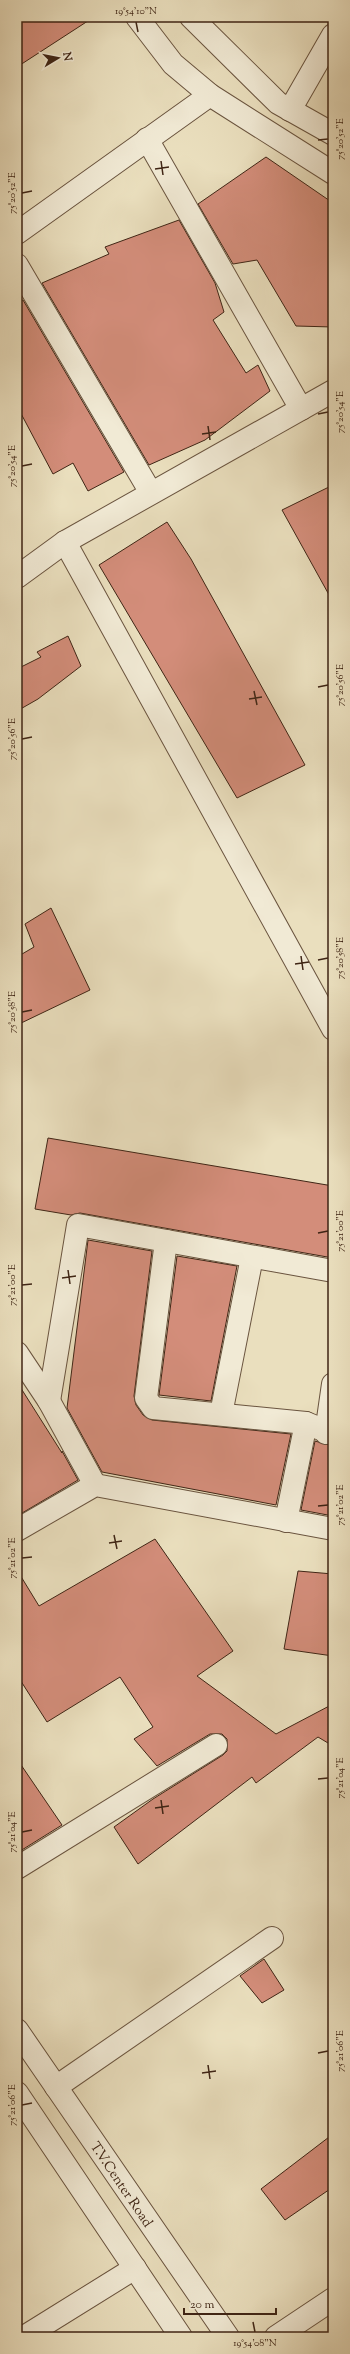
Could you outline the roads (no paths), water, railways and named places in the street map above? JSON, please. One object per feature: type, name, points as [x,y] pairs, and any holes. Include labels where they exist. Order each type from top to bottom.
[{"type":"street","points":[[137,17],[173,64],[210,95],[333,173]]},
{"type":"street","points":[[192,17],[278,103],[333,134]]},
{"type":"street","points":[[290,110],[333,35]]},
{"type":"street","points":[[17,233],[210,95]]},
{"type":"street","points":[[147,139],[301,409]]},
{"type":"street","points":[[17,265],[152,493]]},
{"type":"street","points":[[17,577],[65,542],[333,391]]},
{"type":"street","points":[[65,542],[333,1029]]},
{"type":"street","points":[[49,1401],[78,1225],[333,1271]]},
{"type":"street","points":[[166,1241],[146,1398],[153,1408],[306,1423],[329,1434],[333,1384]]},
{"type":"street","points":[[221,1414],[252,1257]]},
{"type":"street","points":[[17,1353],[49,1401],[96,1485]]},
{"type":"street","points":[[286,1521],[306,1423]]},
{"type":"street","points":[[17,1530],[96,1485],[333,1529]]},
{"type":"street","points":[[17,1868],[216,1745]]},
{"type":"street","points":[[56,2087],[272,1938]]},
{"type":"street","name":"T.V.Center Road","points":[[17,2030],[228,2337]]},
{"type":"street","points":[[18,2099],[181,2337]]},
{"type":"street","points":[[24,2337],[135,2268]]},
{"type":"street","points":[[276,2337],[333,2299]]}]
